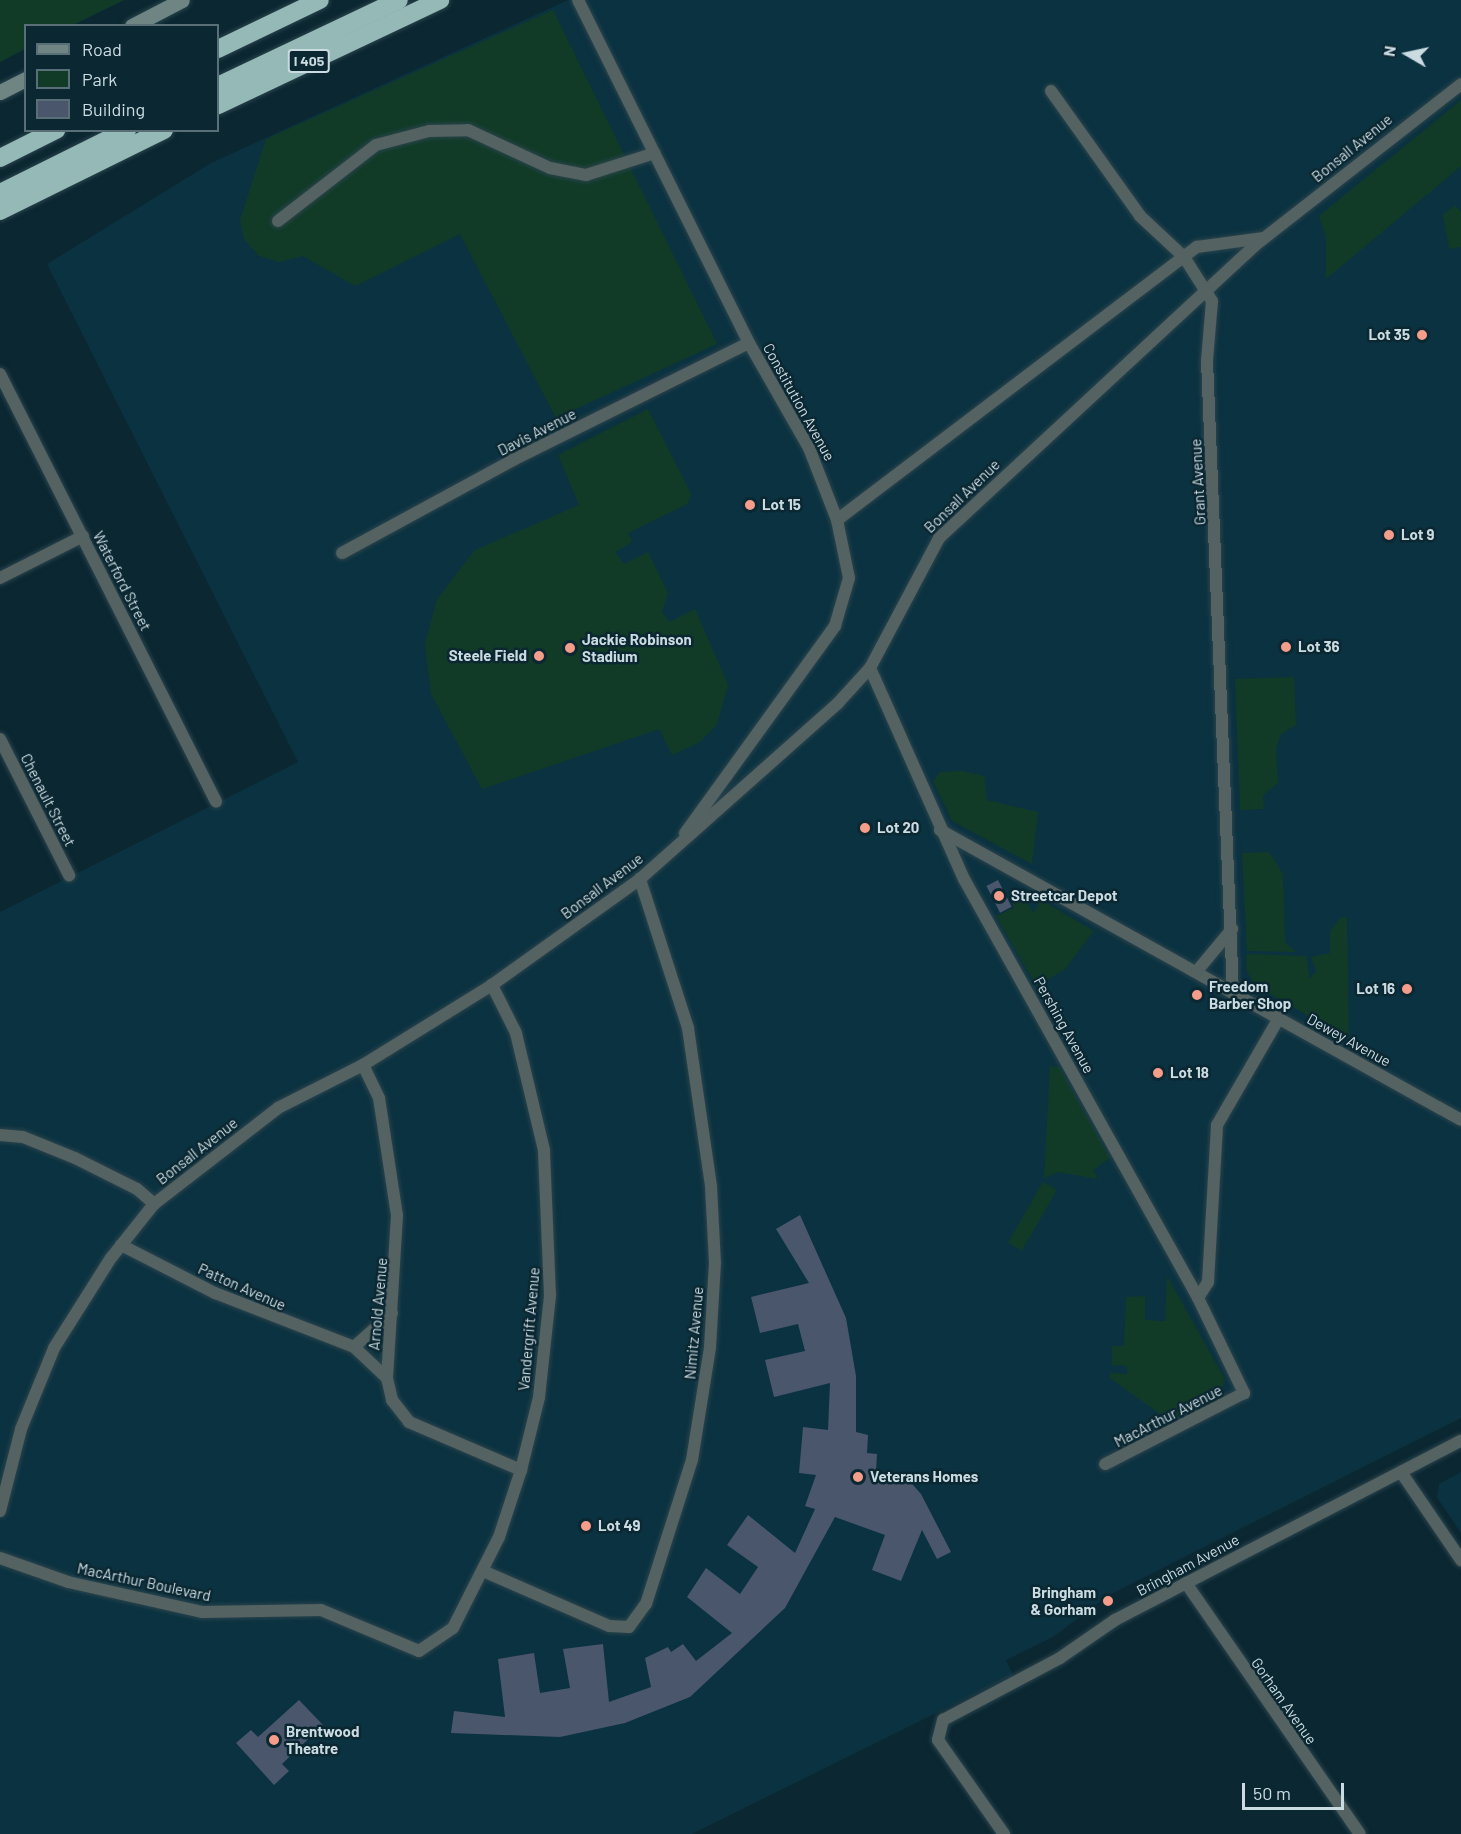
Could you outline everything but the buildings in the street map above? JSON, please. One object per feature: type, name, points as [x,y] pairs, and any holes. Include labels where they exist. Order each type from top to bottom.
[{"type":"highway","points":[[219,49],[320,0]]},
{"type":"highway","points":[[219,86],[399,0]]},
{"type":"highway","name":"I 405","points":[[219,105],[440,0]]},
{"type":"highway","points":[[0,158],[52,132]]},
{"type":"highway","points":[[0,193],[123,132]]},
{"type":"highway","points":[[0,211],[160,132]]},
{"type":"main road","points":[[136,24],[182,0]]},
{"type":"main road","points":[[0,92],[24,81]]},
{"type":"street","name":"Constitution Avenue","points":[[578,0],[749,343],[809,448],[837,520],[849,578],[835,626],[682,838]]},
{"type":"street","name":"Bonsall Avenue","points":[[0,1511],[21,1429],[49,1359],[121,1245],[154,1204],[278,1108],[363,1065],[492,985],[640,879],[682,838],[761,774],[870,668],[939,538],[1263,238],[1461,84]]},
{"type":"street","points":[[1051,91],[1140,216],[1184,256],[1208,287]]},
{"type":"street","points":[[278,220],[376,145],[429,131],[468,130],[550,168],[586,175],[655,153]]},
{"type":"street","points":[[837,520],[1184,256],[1218,241],[1263,238]]},
{"type":"street","name":"Grant Avenue","points":[[1208,287],[1233,993]]},
{"type":"street","name":"Davis Avenue","points":[[342,553],[513,460],[749,343]]},
{"type":"street","name":"Waterford Street","points":[[0,374],[216,802]]},
{"type":"street","points":[[0,578],[83,537]]},
{"type":"street","name":"Pershing Avenue","points":[[870,668],[940,830],[1198,1298],[1244,1393]]},
{"type":"street","name":"Chenault Street","points":[[0,739],[69,875]]},
{"type":"street","name":"Dewey Avenue","points":[[940,830],[1461,1120]]},
{"type":"street","name":"Nimitz Avenue","points":[[483,1570],[609,1626],[629,1627],[646,1604],[692,1460],[712,1323],[711,1186],[688,1028],[640,879]]},
{"type":"street","points":[[1197,971],[1232,929]]},
{"type":"street","name":"Vandergrift Avenue","points":[[420,1651],[453,1628],[483,1570],[521,1470],[548,1327],[550,1197],[527,1072],[508,1010],[492,985]]},
{"type":"street","points":[[1198,1298],[1208,1282],[1217,1125],[1279,1018]]},
{"type":"street","name":"Arnold Avenue","points":[[363,1065],[379,1098],[392,1156],[397,1215],[387,1378],[392,1400],[409,1422],[521,1470]]},
{"type":"street","points":[[0,1135],[23,1137],[75,1158],[137,1189],[154,1204]]},
{"type":"street","name":"Patton Avenue","points":[[121,1245],[225,1297],[354,1347],[387,1378]]},
{"type":"street","points":[[354,1347],[392,1313]]},
{"type":"street","name":"MacArthur Avenue","points":[[1105,1464],[1244,1393]]},
{"type":"street","name":"Bringham Avenue","points":[[1005,1834],[938,1740],[937,1729],[943,1720],[1186,1583],[1461,1441]]},
{"type":"street","points":[[1401,1472],[1461,1560]]},
{"type":"street","name":"MacArthur Boulevard","points":[[0,1558],[68,1582],[202,1612],[321,1610],[420,1651]]},
{"type":"street","name":"Gorham Avenue","points":[[1186,1583],[1360,1834]]},
{"type":"shaded area","points":[[568,0],[1461,0],[1461,1418],[1109,1595],[1053,1637],[1006,1660],[1013,1675],[692,1834],[0,1834],[0,912],[298,762],[47,264],[211,163]]},
{"type":"shaded area","points":[[1461,1472],[1461,1533],[1437,1497],[1439,1484]]},
{"type":"green space","points":[[0,0],[124,0],[75,24],[24,24],[24,50],[0,62]]},
{"type":"green space","points":[[553,10],[717,344],[556,418],[460,234],[355,286],[303,256],[279,262],[259,256],[244,239],[240,220],[266,139]]},
{"type":"green space","points":[[1461,100],[1461,166],[1326,279],[1326,236],[1319,216]]},
{"type":"green space","points":[[1455,205],[1461,212],[1461,247],[1449,249],[1443,215]]},
{"type":"green space","name":"Jackie Robinson Stadium","points":[[648,409],[691,494],[687,504],[628,533],[632,542],[615,552],[624,564],[648,552],[668,593],[662,612],[669,622],[695,609],[728,685],[717,724],[700,742],[672,755],[659,729],[482,789],[431,694],[425,644],[437,599],[475,550],[579,505],[558,455]]},
{"type":"green space","points":[[1294,677],[1296,725],[1281,734],[1276,748],[1278,783],[1263,795],[1264,809],[1240,810],[1235,679]]},
{"type":"green space","points":[[963,771],[984,776],[987,800],[1038,812],[1032,864],[952,821],[933,781],[940,772]]},
{"type":"green space","points":[[1269,852],[1283,874],[1285,942],[1296,952],[1247,951],[1242,853]]},
{"type":"green space","points":[[1020,892],[1033,913],[1041,900],[1094,931],[1064,970],[1036,986],[996,916],[1014,908],[1009,897]]},
{"type":"green space","points":[[1341,917],[1347,917],[1349,1039],[1256,986],[1247,972],[1246,954],[1306,956],[1310,979],[1316,971],[1311,957],[1330,953],[1330,931]]},
{"type":"green space","points":[[1050,1066],[1059,1067],[1110,1158],[1093,1170],[1098,1179],[1058,1172],[1044,1178]]},
{"type":"green space","points":[[1043,1182],[1057,1190],[1022,1251],[1008,1243]]},
{"type":"green space","points":[[1167,1276],[1225,1379],[1218,1399],[1170,1421],[1110,1378],[1110,1373],[1127,1374],[1127,1366],[1112,1365],[1112,1346],[1124,1346],[1126,1297],[1145,1296],[1145,1320],[1165,1321]]},
{"type":"place","name":"Lot 35","points":[[1422,335]]},
{"type":"place","name":"Lot 15","points":[[750,505]]},
{"type":"place","name":"Lot 9","points":[[1389,535]]},
{"type":"place","name":"Lot 36","points":[[1286,647]]},
{"type":"place","name":"Jackie Robinson Stadium","points":[[570,648]]},
{"type":"place","name":"Steele Field","points":[[539,656]]},
{"type":"place","name":"Lot 20","points":[[865,828]]},
{"type":"place","name":"Streetcar Depot","points":[[999,896]]},
{"type":"place","name":"Lot 16","points":[[1407,989]]},
{"type":"place","name":"Freedom Barber Shop","points":[[1197,995]]},
{"type":"place","name":"Lot 18","points":[[1158,1073]]},
{"type":"place","name":"Veterans Homes","points":[[858,1477]]},
{"type":"place","name":"Lot 49","points":[[586,1526]]},
{"type":"place","name":"Bringham & Gorham","points":[[1108,1601]]},
{"type":"place","name":"Brentwood Theatre","points":[[274,1740]]}]
